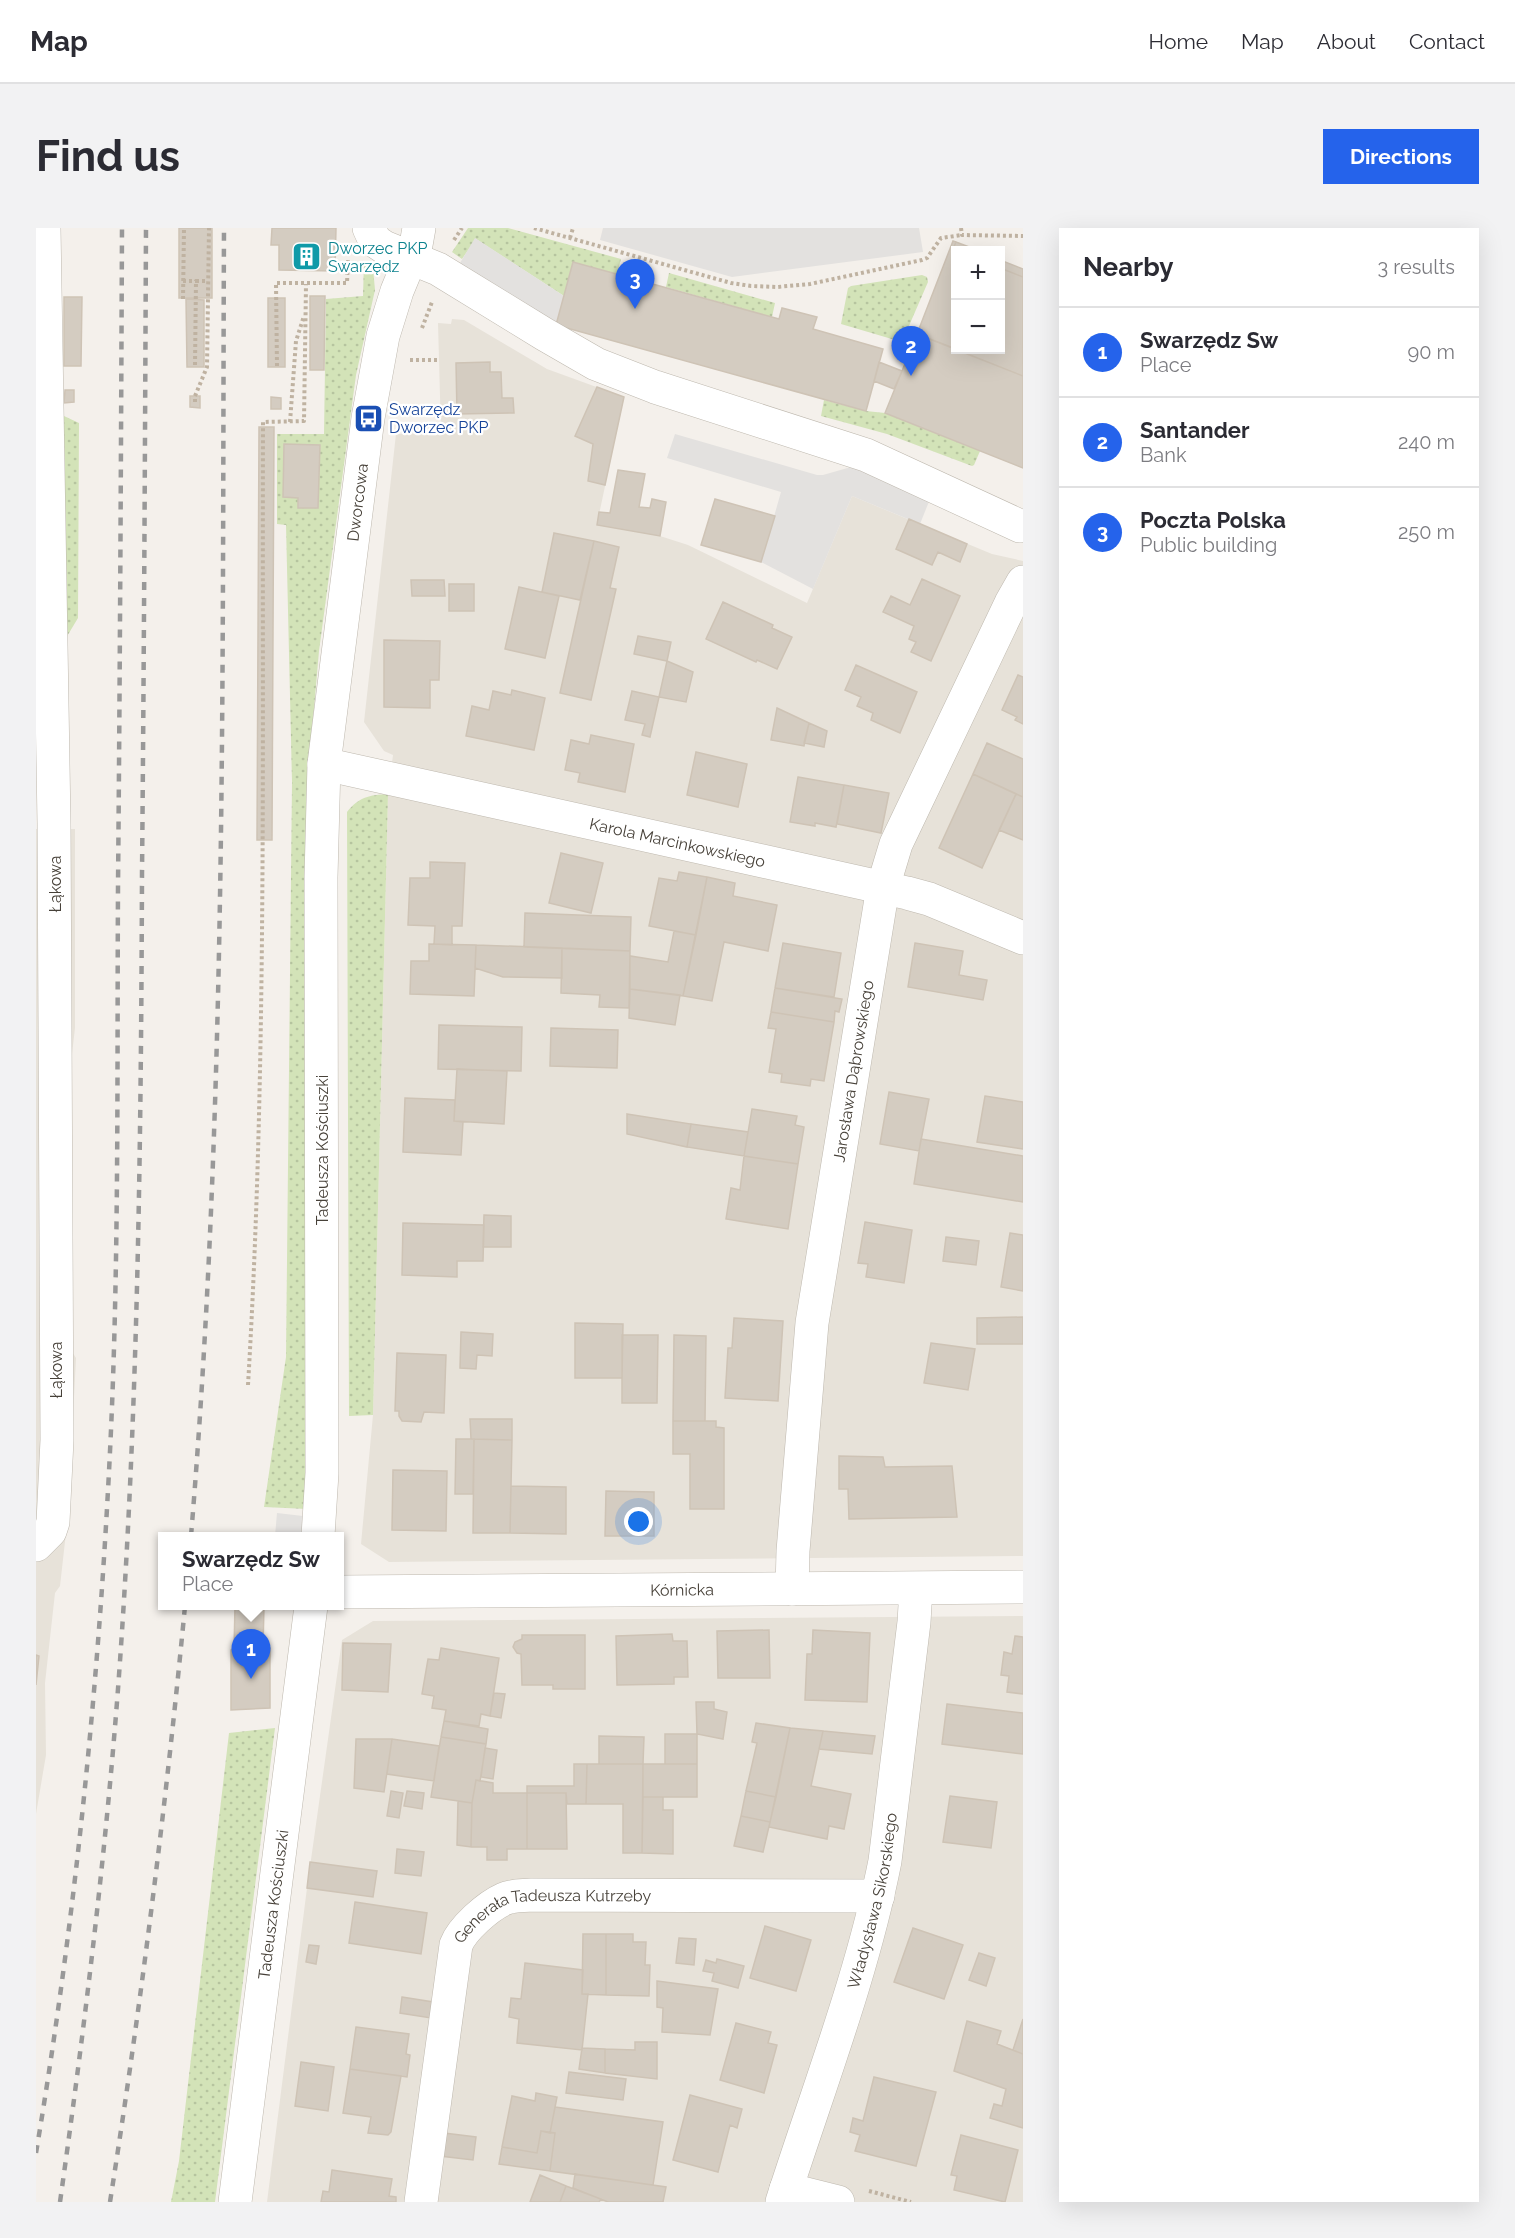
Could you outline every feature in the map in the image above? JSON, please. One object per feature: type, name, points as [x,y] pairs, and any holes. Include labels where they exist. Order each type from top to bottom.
[{"type":"street","name":"Łąkowa","points":[[41,1541],[50,1531],[53,1522],[57,1440],[54,823],[43,537],[41,379],[44,228]]},
{"type":"street","points":[[358,239],[379,244],[425,246],[544,334],[597,364],[655,387],[866,455],[1020,526]]},
{"type":"street","name":"Dworcowa","points":[[324,764],[368,418],[383,336],[396,291],[425,246]]},
{"type":"street","name":"Jarosława Dąbrowskiego","points":[[792,1589],[794,1528],[812,1323],[883,888],[896,844],[1023,582]]},
{"type":"street","name":"Karola Marcinkowskiego","points":[[324,764],[929,899],[1023,938]]},
{"type":"street","name":"Tadeusza Kościuszki","points":[[318,1532],[322,1473],[321,877],[324,764]]},
{"type":"street","name":"Kórnicka","points":[[344,1592],[1023,1587]]},
{"type":"street","name":"Władysława Sikorskiego","points":[[784,2195],[836,2040],[878,1896],[885,1861],[916,1589]]},
{"type":"street","name":"Tadeusza Kościuszki","points":[[235,2202],[310,1610]]},
{"type":"street","name":"Generała Tadeusza Kutrzeby","points":[[421,2202],[456,1945],[468,1927],[496,1904],[510,1897],[523,1896],[878,1896]]},
{"type":"street","points":[[784,2195],[838,2202]]},
{"type":"path","points":[[183,299],[184,228]]},
{"type":"path","points":[[195,402],[195,396],[207,367],[209,228]]},
{"type":"path","points":[[420,332],[432,300],[432,282],[425,246],[462,228]]},
{"type":"path","points":[[534,228],[732,283],[768,287],[810,284],[922,260],[927,258],[940,239],[962,235],[1023,236]]},
{"type":"path","points":[[570,238],[573,228]]},
{"type":"path","points":[[961,228],[962,235]]},
{"type":"path","points":[[277,366],[276,283],[347,283],[358,239]]},
{"type":"path","points":[[183,281],[208,281]]},
{"type":"path","points":[[195,365],[196,281]]},
{"type":"path","points":[[248,1385],[261,1072],[263,422],[304,422],[306,284]]},
{"type":"path","points":[[290,422],[296,341],[305,312]]},
{"type":"path","points":[[406,360],[436,360]]},
{"type":"shaded area","points":[[603,228],[919,228],[923,252],[732,277],[600,240]]},
{"type":"shaded area","points":[[475,238],[564,296],[556,325],[460,263]]},
{"type":"shaded area","points":[[452,319],[464,320],[547,369],[624,397],[597,524],[660,536],[688,545],[807,603],[852,496],[992,554],[1023,561],[1023,1556],[389,1562],[361,1544],[373,1415],[388,794],[393,755],[384,751],[364,722],[396,434],[441,433],[438,323],[451,324]]},
{"type":"shaded area","points":[[675,434],[817,475],[851,467],[930,499],[920,524],[852,496],[813,589],[761,562],[781,492],[667,458]]},
{"type":"shaded area","points":[[36,829],[75,829],[75,1028],[72,1054],[69,1347],[76,1358],[68,1515],[60,1586],[55,1593],[45,1683],[46,1755],[36,1814]]},
{"type":"shaded area","points":[[277,1513],[303,1516],[301,1532],[275,1532]]},
{"type":"shaded area","points":[[1023,1616],[1023,2202],[267,2202],[307,1888],[342,1640],[373,1621]]},
{"type":"green space","points":[[468,228],[508,228],[621,259],[617,274],[573,262],[564,296],[476,239],[462,259],[452,252]]},
{"type":"green space","points":[[364,261],[371,264],[373,268],[375,290],[356,375],[319,651],[307,789],[307,1509],[264,1507],[286,1357],[292,782],[286,525],[277,524],[277,434],[324,434],[326,299],[363,296]]},
{"type":"green space","points":[[669,273],[775,303],[772,317],[666,287]]},
{"type":"green space","points":[[922,275],[927,277],[928,282],[902,342],[841,324],[848,288],[851,286]]},
{"type":"green space","points":[[824,400],[866,411],[885,413],[980,451],[972,466],[887,434],[821,416]]},
{"type":"green space","points":[[58,403],[64,403],[64,416],[79,423],[78,618],[63,643]]},
{"type":"green space","points":[[388,794],[373,1415],[349,1416],[347,812],[365,798]]},
{"type":"green space","points":[[275,1728],[215,2202],[171,2202],[179,2161],[229,1733]]},
{"type":"building","points":[[179,228],[212,228],[212,298],[179,298]]},
{"type":"building","name":"Dworzec PKP Swarzędz","points":[[272,228],[336,228],[335,271],[279,270],[279,245],[271,245]]},
{"type":"building","points":[[956,242],[966,246],[954,246]]},
{"type":"building","points":[[951,246],[951,347],[917,334]]},
{"type":"building","points":[[573,262],[779,319],[782,308],[817,317],[813,329],[883,349],[866,411],[556,325]]},
{"type":"building","points":[[1005,262],[1023,269],[1023,277],[1005,270]]},
{"type":"building","points":[[1005,270],[1023,277],[1023,376],[967,354],[1005,354]]},
{"type":"building","points":[[310,296],[325,296],[324,370],[310,370]]},
{"type":"building","points":[[64,297],[82,297],[81,366],[64,366]]},
{"type":"building","points":[[268,298],[285,298],[285,367],[268,367]]},
{"type":"building","points":[[186,299],[204,300],[204,367],[187,367]]},
{"type":"building","points":[[917,334],[951,347],[951,354],[967,354],[1023,376],[1023,468],[885,413]]},
{"type":"building","points":[[490,362],[490,372],[501,372],[502,398],[513,398],[514,413],[457,414],[456,363]]},
{"type":"building","points":[[879,362],[902,371],[894,389],[874,381]]},
{"type":"building","points":[[597,387],[624,397],[605,485],[588,481],[593,444],[575,436]]},
{"type":"building","points":[[65,390],[74,390],[74,402],[64,403]]},
{"type":"building","points":[[190,396],[200,396],[200,408],[190,407]]},
{"type":"building","points":[[271,397],[281,398],[281,409],[271,409]]},
{"type":"building","points":[[259,427],[274,427],[272,840],[257,840]]},
{"type":"building","points":[[284,444],[320,445],[318,508],[298,508],[298,498],[283,497]]},
{"type":"building","points":[[618,470],[645,474],[639,507],[650,508],[652,499],[666,502],[660,536],[597,525],[599,512],[610,513]]},
{"type":"building","points":[[715,499],[775,516],[761,562],[701,545]]},
{"type":"building","points":[[909,519],[967,544],[960,562],[938,552],[932,565],[896,549]]},
{"type":"building","points":[[554,533],[594,541],[580,600],[542,592]]},
{"type":"building","points":[[594,541],[619,547],[610,588],[616,589],[591,700],[560,693]]},
{"type":"building","points":[[922,579],[960,596],[931,661],[911,652],[916,642],[909,639],[914,626],[883,612],[891,596],[910,605]]},
{"type":"building","points":[[411,580],[444,580],[445,596],[412,596]]},
{"type":"building","points":[[449,584],[474,584],[474,611],[449,611]]},
{"type":"building","points":[[519,587],[559,596],[545,658],[505,649]]},
{"type":"building","points":[[723,602],[773,625],[772,628],[792,637],[777,669],[706,639]]},
{"type":"building","points":[[638,636],[671,642],[667,661],[634,654]]},
{"type":"building","points":[[384,640],[440,641],[439,680],[430,680],[430,708],[384,707]]},
{"type":"building","points":[[667,661],[693,672],[686,702],[659,697]]},
{"type":"building","points":[[856,665],[917,692],[900,733],[871,720],[873,713],[857,706],[861,697],[845,690]]},
{"type":"building","points":[[1018,675],[1023,677],[1023,724],[1015,720],[1017,717],[1002,710]]},
{"type":"building","points":[[512,690],[545,698],[534,750],[466,736],[472,706],[489,710],[493,691],[511,695]]},
{"type":"building","points":[[632,691],[659,697],[650,737],[642,735],[645,724],[625,720]]},
{"type":"building","points":[[777,708],[809,723],[804,746],[771,740]]},
{"type":"building","points":[[809,723],[827,731],[824,747],[804,743]]},
{"type":"building","points":[[591,735],[634,744],[625,792],[578,782],[580,773],[565,770],[571,740],[589,744]]},
{"type":"building","points":[[987,743],[1023,759],[1023,797],[973,774]]},
{"type":"building","points":[[696,752],[747,764],[738,807],[687,795]]},
{"type":"building","points":[[973,774],[1016,794],[982,868],[939,848]]},
{"type":"building","points":[[798,777],[844,785],[836,827],[790,822]]},
{"type":"building","points":[[844,785],[889,793],[881,833],[837,824]]},
{"type":"building","points":[[1016,794],[1023,797],[1023,840],[999,830]]},
{"type":"building","points":[[561,853],[603,863],[591,913],[549,903]]},
{"type":"building","points":[[430,862],[465,863],[462,926],[452,926],[452,945],[434,944],[435,926],[408,925],[410,878],[430,878]]},
{"type":"building","points":[[679,872],[707,877],[696,935],[649,926],[659,878],[677,881]]},
{"type":"building","points":[[707,877],[735,883],[733,896],[777,905],[768,951],[724,942],[712,1001],[683,996]]},
{"type":"building","points":[[525,913],[631,917],[630,951],[524,947]]},
{"type":"building","points":[[674,931],[696,935],[683,996],[630,989],[630,956],[668,962]]},
{"type":"building","points":[[783,943],[841,953],[834,997],[775,988]]},
{"type":"building","points":[[915,943],[963,951],[959,975],[987,980],[983,1000],[908,987]]},
{"type":"building","points":[[429,944],[476,945],[474,996],[410,994],[411,961],[429,961]]},
{"type":"building","points":[[476,945],[562,948],[562,978],[503,977],[475,968]]},
{"type":"building","points":[[562,948],[630,951],[629,1008],[599,1007],[600,995],[561,993]]},
{"type":"building","points":[[775,988],[842,999],[839,1012],[835,1011],[834,1022],[771,1012]]},
{"type":"building","points":[[630,989],[680,995],[675,1025],[629,1018]]},
{"type":"building","points":[[771,1012],[834,1022],[824,1081],[811,1079],[810,1086],[781,1082],[782,1074],[769,1072],[776,1029],[768,1028]]},
{"type":"building","points":[[439,1025],[522,1027],[521,1071],[438,1069]]},
{"type":"building","points":[[551,1028],[618,1030],[617,1068],[550,1066]]},
{"type":"building","points":[[457,1069],[507,1071],[504,1124],[454,1121]]},
{"type":"building","points":[[889,1092],[929,1099],[919,1151],[880,1144]]},
{"type":"building","points":[[985,1096],[1023,1102],[1023,1149],[977,1142]]},
{"type":"building","points":[[405,1098],[455,1100],[454,1121],[463,1122],[461,1155],[403,1152]]},
{"type":"building","points":[[752,1109],[797,1116],[795,1125],[804,1127],[798,1164],[744,1156]]},
{"type":"building","points":[[627,1114],[691,1124],[687,1147],[627,1134]]},
{"type":"building","points":[[691,1124],[748,1132],[744,1156],[687,1147]]},
{"type":"building","points":[[921,1139],[1023,1156],[1023,1202],[914,1184]]},
{"type":"building","points":[[744,1156],[798,1164],[788,1229],[726,1219],[731,1188],[740,1190]]},
{"type":"building","points":[[484,1215],[511,1216],[511,1247],[483,1247]]},
{"type":"building","points":[[865,1222],[912,1230],[904,1283],[866,1277],[868,1264],[858,1263]]},
{"type":"building","points":[[403,1223],[484,1225],[483,1261],[457,1261],[457,1277],[402,1275]]},
{"type":"building","points":[[1010,1233],[1023,1235],[1023,1291],[1001,1287]]},
{"type":"building","points":[[946,1237],[979,1241],[976,1265],[943,1261]]},
{"type":"building","points":[[1023,1317],[1023,1344],[977,1344],[977,1318]]},
{"type":"building","points":[[734,1318],[783,1321],[778,1401],[725,1398],[728,1348],[732,1348]]},
{"type":"building","points":[[575,1323],[623,1324],[622,1378],[575,1378]]},
{"type":"building","points":[[461,1332],[493,1334],[492,1356],[477,1355],[476,1369],[460,1368]]},
{"type":"building","points":[[622,1335],[658,1335],[657,1403],[622,1403]]},
{"type":"building","points":[[674,1335],[706,1336],[705,1421],[673,1421]]},
{"type":"building","points":[[931,1343],[975,1349],[968,1390],[924,1383]]},
{"type":"building","points":[[397,1353],[446,1355],[444,1413],[424,1412],[421,1422],[402,1421],[399,1411],[395,1411]]},
{"type":"building","points":[[470,1419],[512,1419],[512,1440],[471,1439]]},
{"type":"building","points":[[673,1421],[716,1421],[716,1427],[724,1428],[724,1509],[690,1509],[690,1454],[673,1454]]},
{"type":"building","points":[[456,1439],[474,1439],[473,1494],[455,1494]]},
{"type":"building","points":[[474,1439],[512,1440],[510,1533],[473,1533]]},
{"type":"building","points":[[839,1456],[883,1457],[885,1467],[952,1466],[957,1517],[849,1519],[848,1489],[839,1489]]},
{"type":"building","points":[[393,1470],[447,1471],[446,1531],[392,1530]]},
{"type":"building","points":[[511,1486],[566,1487],[566,1534],[510,1533]]},
{"type":"building","points":[[606,1491],[654,1492],[654,1536],[605,1536]]},
{"type":"building","points":[[235,1610],[264,1610],[263,1648],[270,1648],[270,1708],[231,1710],[231,1650],[234,1649]]},
{"type":"building","points":[[769,1630],[770,1678],[718,1678],[717,1631]]},
{"type":"building","points":[[813,1630],[870,1633],[867,1702],[805,1700],[807,1654],[812,1654]]},
{"type":"building","points":[[672,1634],[673,1641],[687,1641],[688,1677],[674,1677],[674,1684],[617,1685],[616,1636]]},
{"type":"building","points":[[522,1635],[585,1635],[585,1689],[553,1689],[553,1685],[522,1685],[521,1654],[517,1653],[513,1647],[515,1642],[522,1639]]},
{"type":"building","points":[[1015,1636],[1023,1637],[1023,1694],[1007,1692],[1009,1676],[1001,1675],[1004,1652],[1012,1654]]},
{"type":"building","points":[[343,1643],[391,1644],[388,1692],[342,1690]]},
{"type":"building","points":[[441,1648],[499,1658],[490,1716],[481,1714],[479,1726],[444,1721],[446,1710],[432,1708],[434,1696],[422,1694],[428,1659],[439,1660]]},
{"type":"building","points":[[36,1655],[39,1656],[36,1685]]},
{"type":"building","points":[[494,1693],[505,1694],[501,1718],[490,1716]]},
{"type":"building","points":[[696,1702],[714,1702],[714,1709],[727,1712],[723,1739],[697,1734]]},
{"type":"building","points":[[947,1704],[1023,1713],[1023,1754],[942,1744]]},
{"type":"building","points":[[444,1721],[488,1729],[486,1744],[441,1737]]},
{"type":"building","points":[[756,1723],[790,1728],[776,1797],[746,1791],[757,1743],[752,1742]]},
{"type":"building","points":[[790,1728],[823,1731],[811,1786],[851,1794],[844,1829],[829,1826],[827,1839],[769,1827]]},
{"type":"building","points":[[823,1731],[875,1736],[872,1754],[819,1749]]},
{"type":"building","points":[[665,1734],[697,1734],[697,1764],[665,1764]]},
{"type":"building","points":[[599,1736],[644,1737],[643,1764],[599,1764]]},
{"type":"building","points":[[441,1737],[486,1744],[480,1781],[476,1780],[472,1803],[431,1797]]},
{"type":"building","points":[[356,1739],[392,1739],[384,1792],[354,1788]]},
{"type":"building","points":[[392,1739],[439,1746],[434,1781],[387,1774]]},
{"type":"building","points":[[485,1748],[497,1750],[493,1779],[481,1777]]},
{"type":"building","points":[[574,1764],[587,1764],[586,1804],[567,1804],[566,1793],[527,1793],[527,1786],[574,1786]]},
{"type":"building","points":[[587,1764],[643,1764],[642,1853],[623,1853],[623,1804],[586,1804]]},
{"type":"building","points":[[643,1764],[697,1764],[697,1797],[643,1797]]},
{"type":"building","points":[[476,1780],[493,1783],[493,1793],[527,1793],[527,1849],[507,1849],[507,1860],[487,1860],[487,1847],[471,1847],[472,1803]]},
{"type":"building","points":[[391,1791],[403,1793],[399,1818],[387,1816]]},
{"type":"building","points":[[407,1791],[424,1793],[422,1809],[404,1806]]},
{"type":"building","points":[[746,1791],[776,1797],[770,1822],[741,1816]]},
{"type":"building","points":[[527,1793],[566,1793],[567,1849],[527,1849]]},
{"type":"building","points":[[950,1796],[997,1802],[991,1848],[943,1842]]},
{"type":"building","points":[[643,1797],[663,1797],[663,1810],[673,1810],[673,1854],[642,1853]]},
{"type":"building","points":[[458,1801],[472,1803],[471,1847],[457,1845]]},
{"type":"building","points":[[741,1816],[770,1822],[763,1852],[734,1846]]},
{"type":"building","points":[[397,1849],[424,1852],[421,1876],[395,1873]]},
{"type":"building","points":[[310,1862],[377,1871],[373,1897],[307,1888]]},
{"type":"building","points":[[355,1902],[427,1913],[421,1954],[349,1943]]},
{"type":"building","points":[[765,1926],[811,1940],[796,1991],[750,1978]]},
{"type":"building","points":[[913,1928],[963,1945],[944,1999],[894,1982]]},
{"type":"building","points":[[583,1934],[606,1934],[606,1995],[582,1994]]},
{"type":"building","points":[[606,1934],[633,1934],[633,1942],[646,1942],[645,1965],[650,1965],[649,1996],[606,1995]]},
{"type":"building","points":[[679,1938],[696,1939],[694,1965],[676,1963]]},
{"type":"building","points":[[309,1945],[319,1946],[316,1964],[306,1962]]},
{"type":"building","points":[[979,1953],[995,1958],[986,1986],[969,1980]]},
{"type":"building","points":[[717,1959],[744,1966],[738,1988],[712,1981],[714,1973],[703,1971],[706,1960],[716,1963]]},
{"type":"building","points":[[525,1963],[583,1970],[582,1994],[588,1994],[582,2050],[517,2043],[519,2019],[509,2017],[511,1998],[521,1999]]},
{"type":"building","points":[[657,1981],[718,1989],[710,2035],[662,2032],[663,2008],[657,2007]]},
{"type":"building","points":[[402,1997],[433,2002],[431,2018],[400,2013]]},
{"type":"building","points":[[1023,2019],[1023,2054],[1013,2050]]},
{"type":"building","points":[[967,2021],[1001,2031],[997,2044],[1023,2054],[1023,2128],[990,2118],[994,2104],[1002,2106],[1006,2089],[954,2071]]},
{"type":"building","points":[[736,2023],[771,2032],[768,2043],[777,2045],[764,2093],[720,2080]]},
{"type":"building","points":[[356,2027],[409,2034],[406,2054],[410,2055],[407,2077],[350,2069]]},
{"type":"building","points":[[635,2042],[657,2042],[657,2079],[605,2073],[605,2049],[635,2050]]},
{"type":"building","points":[[582,2048],[605,2049],[605,2073],[579,2069]]},
{"type":"building","points":[[301,2062],[334,2067],[328,2111],[295,2106]]},
{"type":"building","points":[[350,2069],[401,2076],[391,2132],[388,2135],[368,2133],[371,2117],[343,2113]]},
{"type":"building","points":[[569,2072],[626,2079],[623,2100],[566,2093]]},
{"type":"building","points":[[874,2077],[936,2092],[916,2166],[855,2151],[860,2135],[850,2132],[853,2118],[863,2121]]},
{"type":"building","points":[[536,2093],[557,2097],[550,2133],[541,2131],[537,2153],[502,2147],[512,2096],[535,2101]]},
{"type":"building","points":[[690,2095],[742,2109],[737,2128],[730,2125],[718,2172],[673,2160]]},
{"type":"building","points":[[555,2107],[663,2122],[653,2185],[550,2171],[555,2133],[550,2133]]},
{"type":"building","points":[[541,2131],[555,2133],[550,2171],[499,2164],[502,2147],[537,2153]]},
{"type":"building","points":[[444,2133],[476,2137],[473,2160],[440,2156]]},
{"type":"building","points":[[961,2135],[1018,2150],[1005,2202],[954,2190],[957,2176],[951,2175]]},
{"type":"building","points":[[332,2170],[392,2179],[389,2196],[396,2197],[396,2202],[321,2202],[323,2191],[329,2192]]},
{"type":"building","points":[[575,2174],[666,2187],[663,2202],[608,2202],[573,2188]]},
{"type":"building","points":[[540,2175],[566,2186],[560,2202],[530,2202]]},
{"type":"building","points":[[566,2186],[601,2199],[599,2202],[560,2202]]},
{"type":"railway","points":[[36,2153],[63,1973],[84,1793],[100,1612],[111,1430],[117,1158],[122,228]]},
{"type":"railway","points":[[60,2202],[107,1817],[118,1689],[130,1485],[141,1078],[146,228]]},
{"type":"railway","points":[[191,1532],[203,1373],[217,1046],[222,719],[224,228]]},
{"type":"railway","points":[[110,2202],[152,1904],[185,1610]]},
{"type":"place","name":"Dworzec PKP Swarzędz","points":[[307,257]]},
{"type":"place","name":"Poczta Polska","points":[[635,309]]},
{"type":"place","name":"Santander","points":[[911,376]]},
{"type":"place","name":"Swarzędz Dworzec PKP","points":[[368,418]]},
{"type":"place","name":"Swarzędz Sw","points":[[251,1679]]}]
